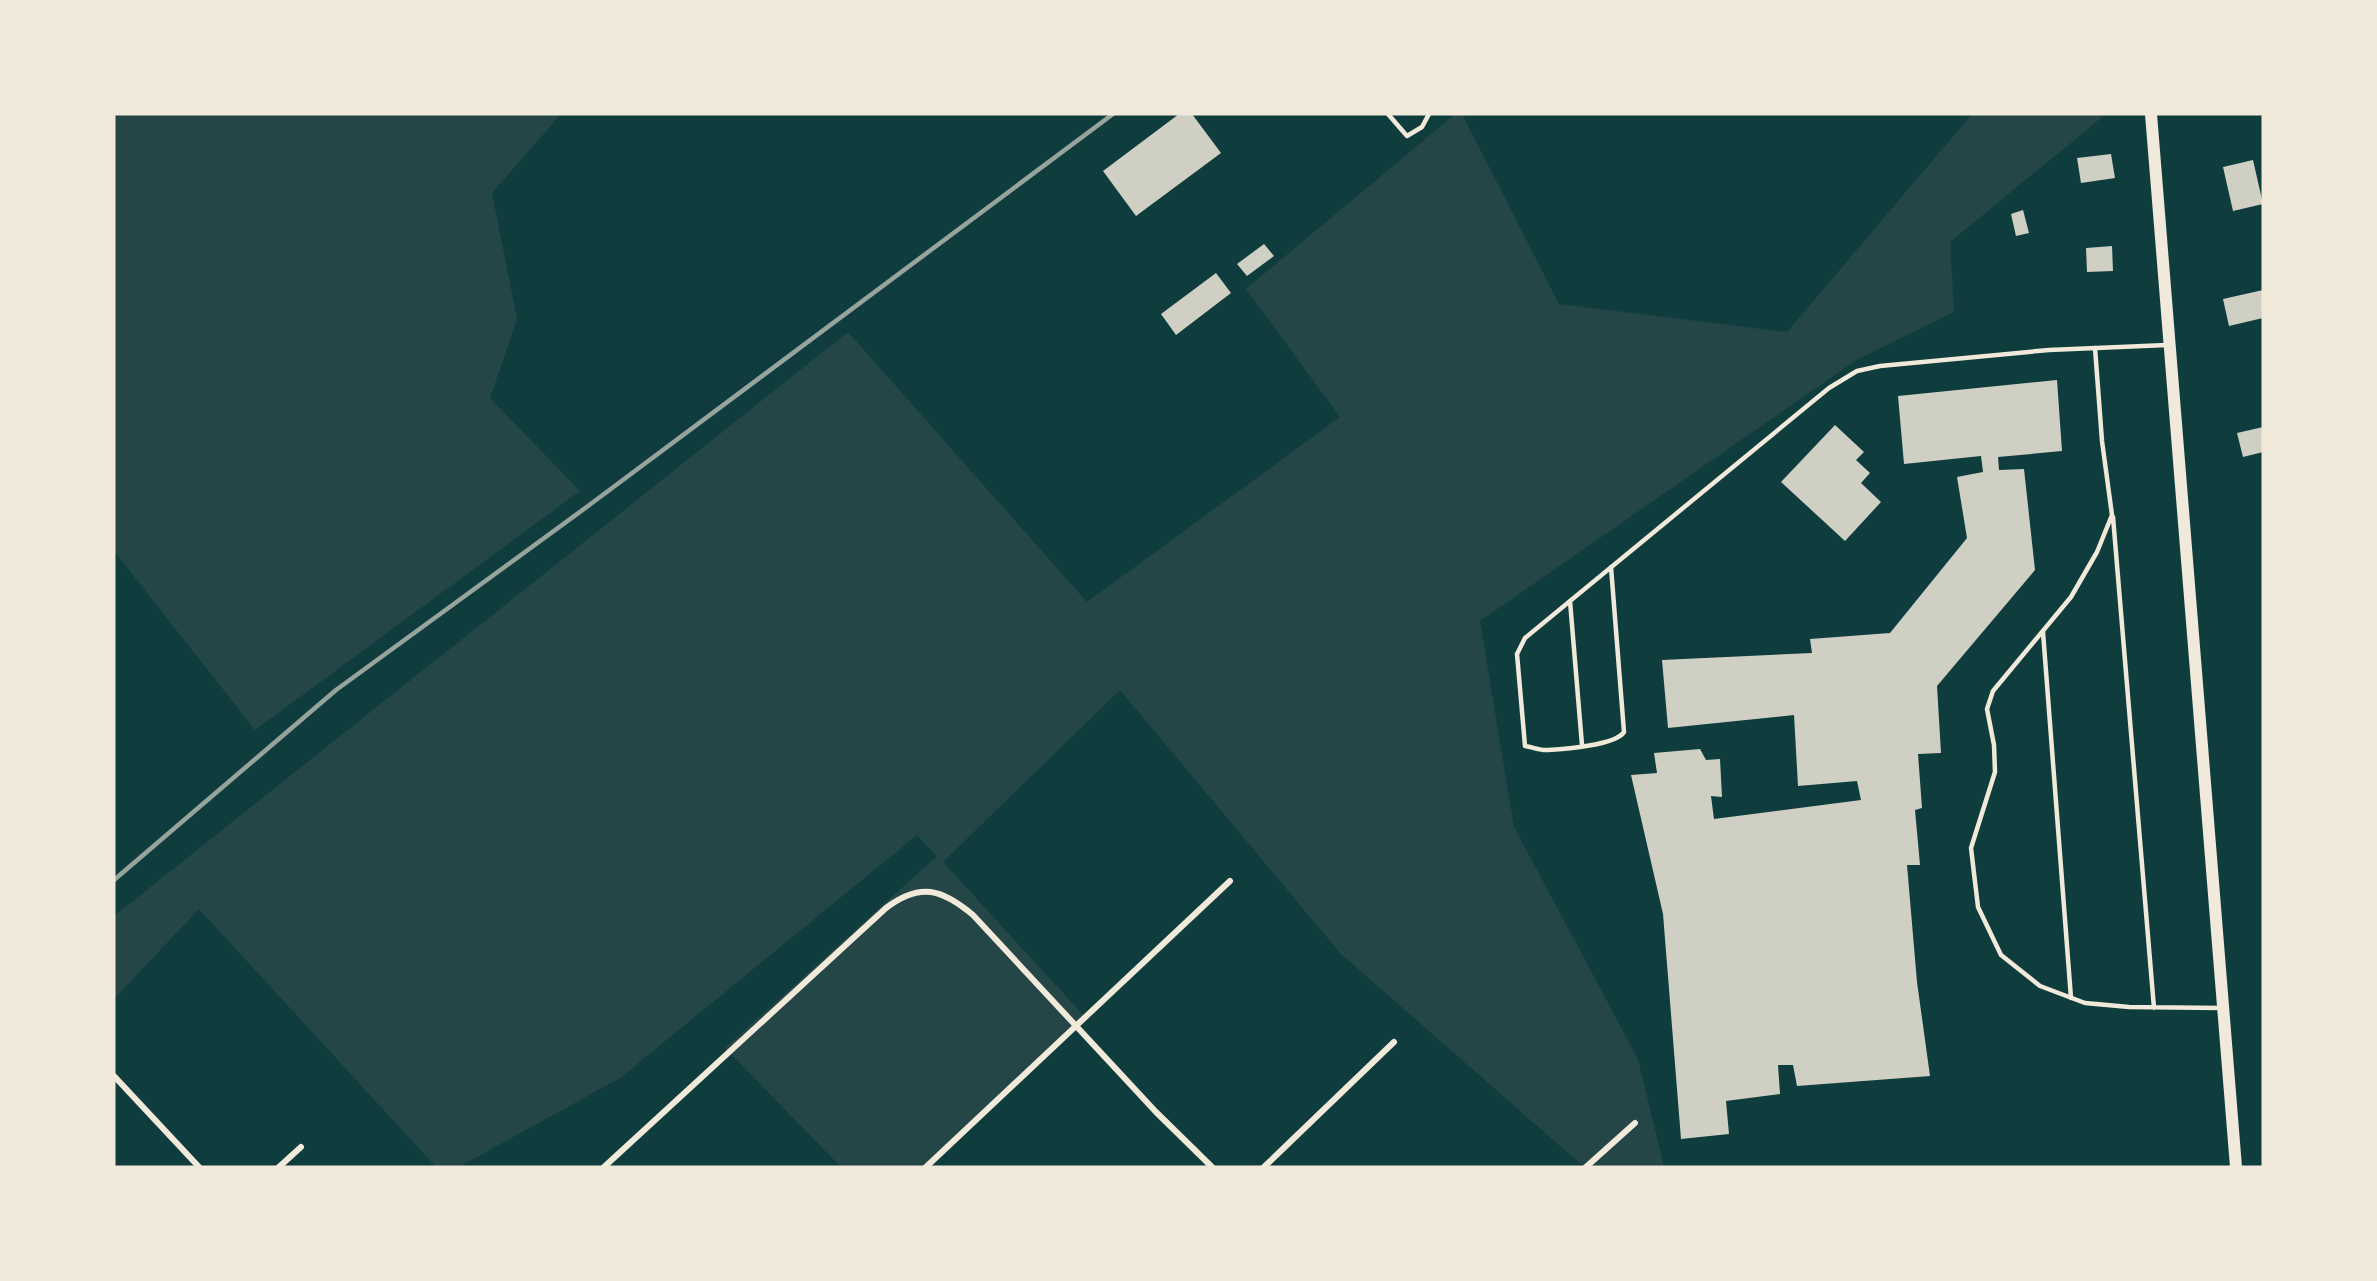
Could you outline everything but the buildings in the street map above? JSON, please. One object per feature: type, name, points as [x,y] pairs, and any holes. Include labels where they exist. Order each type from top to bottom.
[{"type":"main road","points":[[2151,114],[2236,1167]]},
{"type":"street","points":[[926,1167],[1230,881]]},
{"type":"street","points":[[604,1167],[886,908],[906,895],[923,891],[951,898],[973,915],[1156,1112],[1212,1167]]},
{"type":"street","points":[[1264,1167],[1394,1042]]},
{"type":"street","points":[[114,1076],[199,1167]]},
{"type":"street","points":[[1586,1167],[1635,1123]]},
{"type":"street","points":[[279,1167],[301,1147]]},
{"type":"lane","points":[[1388,114],[1407,136],[1422,127],[1429,114]]},
{"type":"lane","points":[[1611,567],[1624,732],[1620,738],[1607,743],[1546,751],[1525,746],[1517,654],[1526,638],[1611,567],[1829,388],[1857,371],[1880,366],[2049,350],[2170,345]]},
{"type":"lane","points":[[2095,348],[2102,441],[2112,514],[2154,1008]]},
{"type":"lane","points":[[2112,514],[2097,552],[2071,597],[1993,691],[1988,709],[1994,745],[1995,772],[1971,848],[1978,907],[2001,956],[2040,986],[2085,1003],[2154,1008],[2223,1008]]},
{"type":"lane","points":[[1570,601],[1582,746]]},
{"type":"lane","points":[[2043,632],[2071,998]]},
{"type":"shaded area","points":[[114,114],[561,114],[492,193],[517,319],[490,398],[580,491],[255,730],[114,551]]},
{"type":"shaded area","points":[[1455,114],[1462,114],[1559,304],[1787,332],[1972,114],[2106,114],[1950,242],[1954,312],[1858,359],[1480,621],[1514,827],[1638,1059],[1664,1167],[1584,1167],[1341,954],[1120,690],[943,862],[1086,1018],[923,1167],[841,1167],[725,1048],[937,856],[917,835],[620,1078],[459,1167],[436,1167],[199,909],[114,999],[114,916],[848,332],[1087,602],[1340,417],[1246,289]]},
{"type":"railway","points":[[114,880],[336,690],[588,506],[1113,114]]}]
